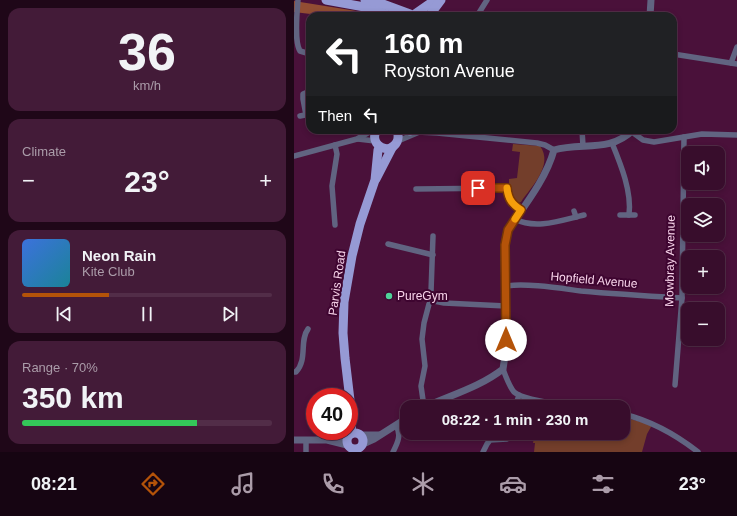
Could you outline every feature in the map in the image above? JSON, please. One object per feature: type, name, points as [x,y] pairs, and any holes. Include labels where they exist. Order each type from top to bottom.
[{"type":"main road","points":[[326,0],[370,8],[380,12]]},
{"type":"main road","points":[[365,0],[405,12]]},
{"type":"main road","points":[[417,12],[435,0]]},
{"type":"main road","points":[[432,12],[441,0]]},
{"type":"main road","name":"Parvis Road","points":[[355,443],[343,333],[344,302],[352,256],[360,224],[375,180],[377,144],[374,134]]},
{"type":"main road","points":[[377,144],[388,149],[396,137]]},
{"type":"main road","name":"Parvis Road","points":[[375,180],[381,171],[396,137]]},
{"type":"street","points":[[298,0],[296,40],[300,51],[306,53]]},
{"type":"street","points":[[480,12],[487,0]]},
{"type":"street","points":[[650,12],[651,0]]},
{"type":"street","points":[[677,55],[734,64],[737,47]]},
{"type":"street","points":[[306,93],[303,94],[306,108]]},
{"type":"street","points":[[300,116],[306,114]]},
{"type":"street","points":[[294,156],[358,139],[367,134]]},
{"type":"street","points":[[451,134],[537,143],[554,150],[565,147],[612,143],[627,134]]},
{"type":"street","points":[[582,134],[583,146]]},
{"type":"street","points":[[635,134],[640,139],[647,142],[702,134],[737,135]]},
{"type":"street","name":"Mowbray Avenue","points":[[675,385],[682,298],[684,137]]},
{"type":"street","points":[[358,139],[377,144]]},
{"type":"street","points":[[612,143],[619,159],[632,215],[620,215]]},
{"type":"street","points":[[335,145],[337,154],[332,186],[335,226]]},
{"type":"street","points":[[539,400],[519,395],[514,391],[502,370],[506,349],[504,252],[508,230],[549,166],[554,150]]},
{"type":"street","points":[[416,189],[507,188],[510,200],[521,210]]},
{"type":"street","points":[[515,220],[522,223],[535,225],[575,214],[584,215]]},
{"type":"street","points":[[433,236],[431,292],[434,301],[444,303],[506,306]]},
{"type":"street","points":[[388,244],[433,255]]},
{"type":"street","name":"Hopfield Avenue","points":[[505,286],[546,287],[682,298]]},
{"type":"street","points":[[423,400],[421,386],[425,366],[422,339],[429,304]]},
{"type":"street","points":[[294,372],[296,372],[300,367],[303,358],[305,332],[308,329]]},
{"type":"street","points":[[443,400],[496,375],[502,370]]},
{"type":"street","points":[[518,400],[519,395]]},
{"type":"street","points":[[630,416],[659,426],[698,452]]},
{"type":"street","points":[[294,440],[327,440],[355,443],[381,435],[400,423]]},
{"type":"street","points":[[393,452],[399,437],[399,432],[396,426]]},
{"type":"street","points":[[483,452],[490,440]]},
{"type":"street","points":[[306,441],[306,452]]},
{"type":"shaded area","points":[[294,1],[363,12],[306,12],[306,13],[294,12]]},
{"type":"shaded area","points":[[513,144],[540,146],[544,153],[543,168],[540,176],[521,202],[518,203],[514,202],[509,185],[509,179],[517,178],[520,152],[512,151]]},
{"type":"shaded area","points":[[630,419],[652,425],[647,434],[642,452],[534,452],[535,443],[533,443],[534,440],[630,440]]},
{"type":"slow traffic","points":[[507,188],[510,200],[521,210],[515,219]]},
{"type":"place","name":"PureGym","points":[[389,296]]},
{"type":"route","points":[[478,188],[507,188],[510,200],[521,210],[508,230],[504,252],[506,340]]}]
